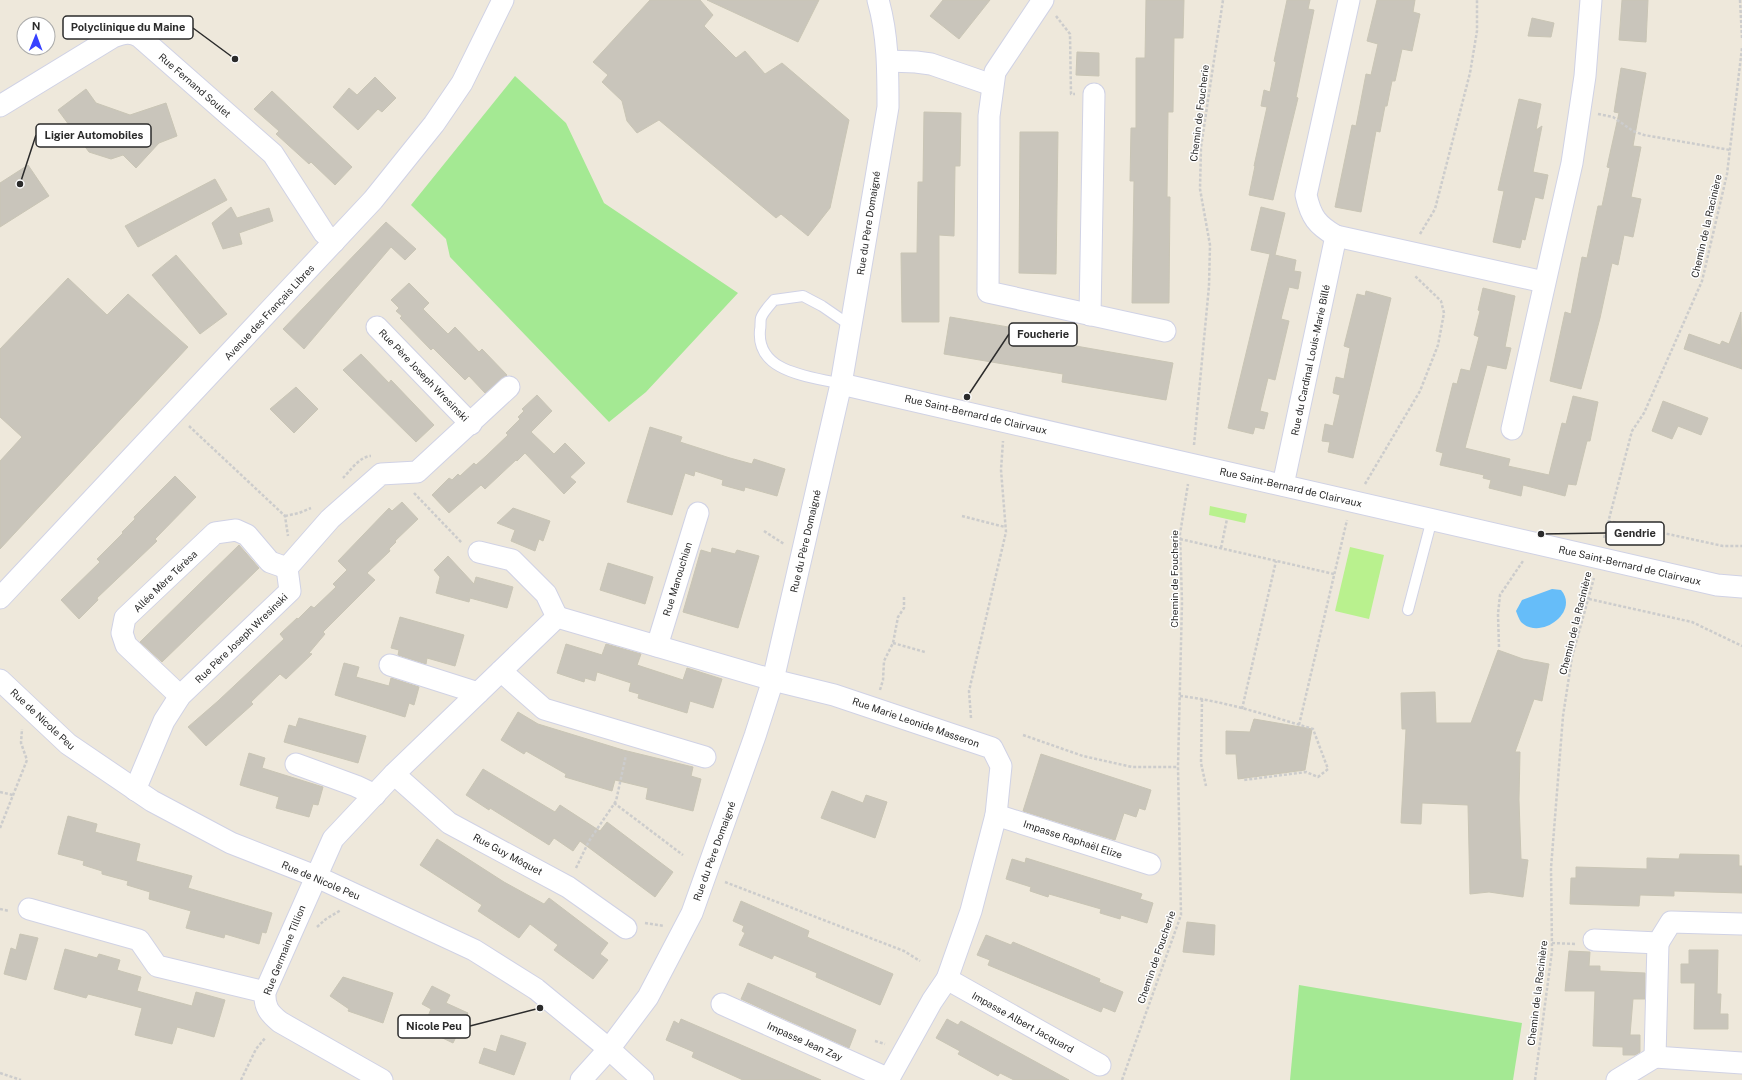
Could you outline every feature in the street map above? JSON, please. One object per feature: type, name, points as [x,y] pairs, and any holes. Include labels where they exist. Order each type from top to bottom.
[{"type":"street","name":"Avenue des Français Libres","points":[[0,598],[373,200],[434,124],[462,83],[503,0]]},
{"type":"street","name":"Rue du Père Domaigné","points":[[609,1049],[648,997],[694,906],[755,736],[773,680],[841,384],[888,107],[888,61],[884,22],[878,0]]},
{"type":"street","points":[[1043,0],[994,72],[989,116],[988,292],[1165,331]]},
{"type":"street","points":[[1349,0],[1306,195],[1310,212],[1322,227],[1336,236],[1544,282]]},
{"type":"street","points":[[1512,429],[1572,163],[1584,76],[1591,0]]},
{"type":"street","name":"Rue Fernand Soulet","points":[[0,106],[113,37],[126,32],[134,33],[273,154],[324,232],[334,242]]},
{"type":"street","points":[[888,61],[931,64],[992,85]]},
{"type":"street","points":[[1090,315],[1094,94]]},
{"type":"street","name":"Rue du Cardinal Louis-Marie Billé","points":[[1283,485],[1336,236]]},
{"type":"street","name":"Rue Père Joseph Wresinski","points":[[377,327],[471,424]]},
{"type":"street","name":"Rue Saint-Bernard de Clairvaux","points":[[841,384],[1717,585],[1742,587]]},
{"type":"street","name":"Rue Père Joseph Wresinski","points":[[135,790],[164,721],[180,696],[290,590],[287,568],[330,519],[381,474],[417,472],[471,424],[509,387]]},
{"type":"street","name":"Rue Manouchian","points":[[657,646],[698,513]]},
{"type":"street","name":"Allée Mère Térèsa","points":[[180,696],[126,645],[122,633],[125,618],[215,533],[236,530],[241,532],[247,535],[270,562],[287,568]]},
{"type":"street","points":[[479,552],[512,560],[546,594],[557,617],[773,680]]},
{"type":"street","points":[[315,876],[333,839],[394,774],[557,617]]},
{"type":"street","points":[[390,665],[478,693]]},
{"type":"street","points":[[501,671],[544,709],[705,757]]},
{"type":"street","name":"Rue de Nicole Peu","points":[[0,680],[68,744],[152,801],[231,843],[315,876],[474,950],[536,989],[609,1049],[643,1080]]},
{"type":"street","name":"Rue Marie Leonide Masseron","points":[[773,680],[834,695],[992,748],[1001,766],[996,814],[971,911],[947,979],[932,1001],[889,1079]]},
{"type":"street","points":[[296,764],[356,786],[375,795]]},
{"type":"street","name":"Rue Guy Môquet","points":[[394,774],[449,823],[568,887],[634,925]]},
{"type":"street","name":"Impasse Raphaël Elize","points":[[996,814],[1150,864]]},
{"type":"street","name":"Rue Germaine Tillion","points":[[315,876],[265,992],[264,1004],[270,1014],[280,1022],[382,1080]]},
{"type":"street","points":[[29,909],[139,940],[157,966],[265,992]]},
{"type":"street","points":[[1655,1057],[1658,942],[1671,922],[1742,924]]},
{"type":"street","points":[[1594,940],[1658,942]]},
{"type":"street","name":"Impasse Albert Jacquard","points":[[947,979],[1100,1065]]},
{"type":"street","name":"Impasse Jean Zay","points":[[722,1004],[889,1079]]},
{"type":"street","points":[[581,1080],[609,1049]]},
{"type":"street","points":[[1617,1080],[1655,1057],[1742,1063]]},
{"type":"street","points":[[1740,1080],[1742,1070]]},
{"type":"lane","points":[[841,384],[798,374],[777,366],[764,355],[759,341],[762,317],[774,300],[803,296],[822,306],[851,326]]},
{"type":"lane","points":[[1408,610],[1432,519]]},
{"type":"path","points":[[1043,0],[1070,34],[1071,94],[1094,94]]},
{"type":"path","name":"Chemin de Foucherie","points":[[1122,1080],[1181,915],[1178,767],[1182,602],[1180,539],[1195,437],[1209,286],[1210,245],[1200,189],[1201,147],[1223,0]]},
{"type":"path","points":[[1419,236],[1435,209],[1470,73],[1477,31],[1477,0]]},
{"type":"path","points":[[1740,0],[1742,38]]},
{"type":"path","name":"Chemin de la Racinière","points":[[1535,1080],[1552,951],[1551,868],[1563,716],[1572,657],[1589,599],[1598,558],[1632,431],[1644,413],[1702,281],[1727,174],[1742,48]]},
{"type":"path","points":[[1594,113],[1613,117],[1633,131],[1644,135],[1730,150]]},
{"type":"path","points":[[1362,490],[1420,391],[1438,345],[1444,313],[1441,301],[1411,272]]},
{"type":"path","points":[[189,426],[285,516],[290,542]]},
{"type":"path","points":[[971,718],[969,691],[1006,527],[1001,470],[1003,440]]},
{"type":"path","points":[[412,491],[462,544],[479,552]]},
{"type":"path","points":[[962,516],[1006,527]]},
{"type":"path","points":[[1299,725],[1347,518]]},
{"type":"path","points":[[1221,548],[1227,519]]},
{"type":"path","points":[[1608,521],[1723,546],[1742,546]]},
{"type":"path","points":[[1180,539],[1334,574]]},
{"type":"path","points":[[1499,647],[1498,605],[1500,595],[1525,557]]},
{"type":"path","points":[[1242,709],[1276,561]]},
{"type":"path","points":[[879,693],[883,680],[884,661],[893,643],[898,617],[904,608],[904,595]]},
{"type":"path","points":[[1589,599],[1692,622],[1742,646]]},
{"type":"path","points":[[893,643],[925,652]]},
{"type":"path","points":[[1180,696],[1202,699],[1313,729],[1328,769],[1318,777],[1306,772],[1244,780]]},
{"type":"path","points":[[1202,699],[1201,763],[1206,786]]},
{"type":"path","points":[[0,828],[27,760],[20,736],[24,727]]},
{"type":"path","points":[[1023,736],[1083,756],[1132,767],[1178,767]]},
{"type":"path","points":[[575,870],[589,841],[614,803],[627,752]]},
{"type":"path","points":[[0,792],[14,795]]},
{"type":"path","points":[[614,803],[683,854]]},
{"type":"path","points":[[721,881],[904,951],[920,961]]},
{"type":"path","points":[[312,931],[326,919],[347,907]]},
{"type":"path","points":[[634,925],[661,924],[680,934]]},
{"type":"path","points":[[241,1080],[256,1049],[280,1022]]},
{"type":"path","points":[[0,1073],[21,1080]]},
{"type":"green space","points":[[515,76],[566,123],[604,203],[738,293],[646,392],[609,422],[450,257],[446,239],[411,205]]},
{"type":"green space","points":[[1210,506],[1247,514],[1245,523],[1209,515]]},
{"type":"green space","points":[[1350,547],[1384,555],[1369,619],[1335,611]]},
{"type":"green space","points":[[1299,985],[1522,1023],[1513,1080],[1290,1080]]},
{"type":"water","points":[[1552,589],[1561,590],[1566,598],[1562,615],[1547,626],[1538,628],[1529,627],[1521,622],[1516,611],[1522,600]]},
{"type":"building","points":[[650,0],[700,0],[713,15],[704,26],[736,58],[745,51],[765,74],[782,63],[849,120],[830,208],[808,236],[781,214],[776,218],[659,120],[637,133],[627,121],[622,101],[602,82],[608,75],[593,62]]},
{"type":"building","points":[[707,0],[819,0],[798,42]]},
{"type":"building","points":[[943,0],[990,0],[959,39],[930,16]]},
{"type":"building","points":[[1146,0],[1184,0],[1183,38],[1174,38],[1173,112],[1168,112],[1167,197],[1170,197],[1169,303],[1132,303],[1134,181],[1130,181],[1131,128],[1136,128],[1136,58],[1145,58]]},
{"type":"building","points":[[1287,0],[1310,0],[1308,9],[1314,10],[1296,97],[1298,98],[1273,200],[1249,195],[1267,107],[1261,106],[1264,90],[1270,92],[1276,62],[1274,61]]},
{"type":"building","points":[[1377,0],[1415,0],[1413,12],[1420,14],[1412,51],[1402,49],[1395,81],[1392,81],[1387,106],[1385,106],[1380,132],[1376,131],[1361,212],[1335,207],[1352,125],[1356,126],[1366,74],[1371,75],[1378,44],[1367,41]]},
{"type":"building","points":[[1622,0],[1648,0],[1646,42],[1619,40]]},
{"type":"building","points":[[1532,18],[1554,23],[1551,37],[1528,36]]},
{"type":"building","points":[[1077,52],[1099,53],[1099,76],[1076,75]]},
{"type":"building","points":[[1621,68],[1646,73],[1633,146],[1641,147],[1631,197],[1641,199],[1633,237],[1624,235],[1618,265],[1612,263],[1600,318],[1581,389],[1550,381],[1565,312],[1571,314],[1582,257],[1587,258],[1598,206],[1602,206],[1610,168],[1607,167],[1619,113],[1614,112]]},
{"type":"building","points":[[375,77],[396,98],[382,112],[378,109],[358,130],[333,107],[349,88],[357,95]]},
{"type":"building","points":[[86,89],[96,103],[130,115],[166,103],[177,136],[159,143],[136,168],[123,155],[111,159],[89,152],[58,110]]},
{"type":"building","points":[[272,91],[352,167],[335,185],[311,162],[309,164],[276,134],[279,131],[254,109]]},
{"type":"building","points":[[1519,99],[1541,104],[1536,130],[1542,126],[1533,172],[1548,175],[1543,199],[1535,197],[1525,240],[1522,239],[1520,248],[1493,242],[1504,191],[1498,190]]},
{"type":"building","points":[[924,112],[961,113],[960,166],[955,166],[954,236],[939,235],[939,322],[902,322],[901,253],[917,253],[918,182],[923,182]]},
{"type":"building","points":[[1020,132],[1058,132],[1056,274],[1019,273]]},
{"type":"building","points":[[28,165],[49,196],[0,227],[0,183]]},
{"type":"building","points":[[215,179],[227,200],[138,247],[125,226]]},
{"type":"building","points":[[231,207],[237,218],[269,208],[273,221],[239,233],[242,244],[223,249],[212,223]]},
{"type":"building","points":[[1261,207],[1285,213],[1275,255],[1296,260],[1294,271],[1301,272],[1298,289],[1289,287],[1281,319],[1289,321],[1275,380],[1268,378],[1260,411],[1268,413],[1264,429],[1255,427],[1253,434],[1228,428],[1270,254],[1251,250]]},
{"type":"building","points":[[386,222],[416,249],[405,260],[391,247],[304,349],[283,329]]},
{"type":"building","points":[[176,255],[227,314],[200,334],[152,275]]},
{"type":"building","points":[[68,278],[107,315],[128,294],[188,347],[0,549],[0,461],[22,437],[0,417],[0,349]]},
{"type":"building","points":[[409,283],[429,303],[423,309],[448,334],[455,327],[479,352],[482,349],[507,375],[485,393],[469,376],[465,380],[433,348],[431,350],[400,318],[402,316],[396,311],[399,308],[391,300]]},
{"type":"building","points":[[1483,288],[1515,296],[1505,347],[1511,348],[1506,369],[1487,365],[1465,448],[1510,459],[1508,466],[1549,475],[1562,423],[1566,424],[1573,396],[1598,402],[1590,441],[1587,441],[1576,485],[1568,484],[1565,496],[1523,485],[1521,496],[1489,488],[1491,480],[1483,478],[1484,475],[1440,465],[1443,453],[1436,451],[1453,383],[1457,384],[1461,369],[1470,371],[1479,337],[1474,335],[1480,311],[1478,310]]},
{"type":"building","points":[[1366,291],[1391,298],[1353,458],[1328,452],[1330,442],[1322,441],[1325,424],[1333,426],[1340,395],[1333,393],[1336,377],[1344,379],[1350,348],[1344,346],[1357,294],[1365,296]]},
{"type":"building","points":[[1741,312],[1742,369],[1684,349],[1689,334],[1720,345],[1722,341],[1729,344]]},
{"type":"building","points":[[950,317],[1055,335],[1053,342],[1173,363],[1166,400],[1062,382],[1063,374],[944,354]]},
{"type":"building","points":[[361,354],[389,383],[391,380],[434,425],[416,442],[343,370]]},
{"type":"building","points":[[296,387],[318,409],[294,433],[270,409]]},
{"type":"building","points":[[537,395],[552,411],[531,432],[554,454],[565,443],[585,463],[570,477],[576,482],[564,494],[525,453],[485,489],[481,485],[449,513],[432,495],[449,478],[452,480],[458,474],[460,476],[474,463],[476,465],[486,456],[508,435],[506,433],[520,419],[518,417],[524,411],[522,409]]},
{"type":"building","points":[[1663,401],[1708,418],[1701,435],[1678,426],[1672,439],[1652,431]]},
{"type":"building","points":[[650,427],[682,437],[680,442],[730,458],[752,464],[754,459],[785,469],[777,496],[745,487],[744,491],[722,485],[723,480],[695,471],[694,476],[685,473],[672,515],[627,502]]},
{"type":"building","points":[[175,476],[196,497],[155,539],[157,541],[97,598],[98,600],[79,619],[61,600],[100,562],[97,559],[123,533],[122,532],[135,519],[134,517]]},
{"type":"building","points":[[402,502],[418,519],[395,541],[396,542],[389,549],[390,551],[367,573],[375,580],[323,632],[325,634],[309,653],[312,654],[286,679],[280,674],[251,702],[253,704],[206,746],[188,727],[284,639],[280,634],[311,606],[314,608],[336,587],[333,584],[347,570],[338,561],[389,508],[392,511]]},
{"type":"building","points":[[513,508],[550,521],[543,541],[539,539],[535,551],[511,541],[515,530],[497,523]]},
{"type":"building","points":[[239,545],[259,568],[162,662],[140,642]]},
{"type":"building","points":[[712,548],[735,554],[737,550],[759,556],[738,628],[683,612],[701,550],[711,553]]},
{"type":"building","points":[[448,556],[474,584],[476,577],[513,587],[507,608],[470,598],[469,602],[436,593],[440,577],[434,570]]},
{"type":"building","points":[[608,563],[653,577],[645,604],[600,590]]},
{"type":"building","points":[[400,617],[464,635],[455,666],[427,658],[426,664],[398,655],[399,650],[391,648]]},
{"type":"building","points":[[566,644],[602,655],[606,644],[641,654],[637,665],[683,680],[687,668],[722,679],[713,708],[690,701],[687,713],[638,698],[639,694],[629,691],[631,683],[597,672],[595,681],[585,678],[584,682],[557,673]]},
{"type":"building","points":[[1498,650],[1523,659],[1549,664],[1542,701],[1534,699],[1515,752],[1520,752],[1519,800],[1521,859],[1528,860],[1523,897],[1489,892],[1470,894],[1468,805],[1422,803],[1421,824],[1401,823],[1406,729],[1402,729],[1401,693],[1435,692],[1436,723],[1471,723]]},
{"type":"building","points":[[344,663],[359,667],[356,677],[389,686],[391,678],[419,687],[414,705],[409,703],[405,717],[335,695]]},
{"type":"building","points":[[518,712],[538,724],[623,750],[693,767],[691,776],[701,779],[693,811],[646,799],[648,788],[615,780],[612,791],[565,777],[566,774],[526,751],[524,754],[501,740]]},
{"type":"building","points":[[299,718],[366,736],[358,763],[284,742],[289,725],[296,727]]},
{"type":"building","points":[[1254,719],[1312,729],[1305,770],[1238,779],[1236,754],[1226,754],[1226,731],[1250,732]]},
{"type":"building","points":[[249,753],[265,758],[262,768],[323,787],[318,805],[313,804],[309,817],[276,808],[279,797],[240,785]]},
{"type":"building","points":[[1041,754],[1151,790],[1145,810],[1139,808],[1136,817],[1124,813],[1115,840],[1023,811]]},
{"type":"building","points":[[483,769],[555,812],[560,805],[600,831],[607,822],[673,872],[655,897],[580,841],[573,851],[554,838],[549,845],[490,808],[489,810],[466,795]]},
{"type":"building","points":[[832,791],[863,803],[866,795],[887,802],[875,838],[821,818]]},
{"type":"building","points":[[68,816],[97,824],[95,832],[140,844],[136,861],[192,876],[188,888],[272,913],[266,933],[262,932],[259,944],[225,934],[224,938],[186,928],[191,911],[149,899],[150,892],[127,885],[128,881],[102,874],[102,871],[83,865],[84,861],[58,854]]},
{"type":"building","points":[[437,839],[504,882],[544,904],[549,898],[608,943],[600,954],[608,960],[593,979],[554,950],[558,945],[530,924],[519,938],[478,911],[482,905],[420,865]]},
{"type":"building","points":[[1680,854],[1739,855],[1739,866],[1742,866],[1742,893],[1674,891],[1674,896],[1640,895],[1639,906],[1570,904],[1571,878],[1576,878],[1576,867],[1647,869],[1647,858],[1679,859]]},
{"type":"building","points":[[1026,858],[1142,894],[1140,899],[1153,903],[1147,923],[1121,915],[1120,919],[1100,913],[1101,909],[1049,894],[1048,897],[1030,891],[1031,887],[1006,879],[1012,859],[1025,863]]},
{"type":"building","points":[[741,901],[809,931],[807,937],[893,974],[880,1005],[816,977],[817,973],[774,955],[772,959],[739,945],[745,933],[742,931],[744,926],[733,921]]},
{"type":"building","points":[[1187,922],[1215,925],[1214,955],[1183,952]]},
{"type":"building","points":[[20,934],[38,938],[26,980],[4,974],[11,948],[16,950]]},
{"type":"building","points":[[986,935],[1011,945],[1013,942],[1100,979],[1099,982],[1123,992],[1115,1012],[1103,1007],[1101,1012],[988,965],[990,960],[977,955]]},
{"type":"building","points":[[65,949],[97,958],[99,954],[120,960],[117,970],[141,977],[137,991],[192,1006],[196,992],[225,1000],[214,1037],[177,1027],[172,1044],[135,1035],[142,1008],[88,994],[86,998],[54,989]]},
{"type":"building","points":[[1689,950],[1718,950],[1717,994],[1721,994],[1720,1014],[1728,1014],[1728,1029],[1694,1029],[1695,983],[1681,983],[1681,964],[1689,964]]},
{"type":"building","points":[[1569,951],[1590,952],[1589,966],[1600,966],[1600,971],[1645,973],[1645,999],[1633,999],[1630,1035],[1640,1035],[1640,1052],[1635,1055],[1623,1055],[1623,1047],[1593,1046],[1595,991],[1565,991]]},
{"type":"building","points":[[343,977],[393,993],[383,1023],[348,1011],[349,1009],[330,996]]},
{"type":"building","points":[[748,983],[856,1030],[849,1048],[741,999]]},
{"type":"building","points":[[432,986],[450,995],[446,1003],[468,1013],[453,1043],[430,1032],[435,1023],[427,1019],[431,1009],[422,1004]]},
{"type":"building","points":[[681,1019],[821,1080],[743,1080],[692,1057],[694,1052],[666,1040],[674,1021],[679,1024]]},
{"type":"building","points":[[947,1019],[958,1025],[961,1021],[1069,1080],[1014,1080],[1000,1073],[998,1076],[958,1054],[960,1051],[936,1038]]},
{"type":"building","points":[[501,1035],[526,1043],[514,1075],[479,1063],[484,1048],[496,1052]]},
{"type":"place","name":"Polyclinique du Maine","points":[[235,59]]},
{"type":"place","name":"Ligier Automobiles","points":[[20,184]]},
{"type":"place","name":"Foucherie","points":[[967,397]]},
{"type":"place","name":"Gendrie","points":[[1541,534]]},
{"type":"place","name":"Nicole Peu","points":[[540,1008]]}]
